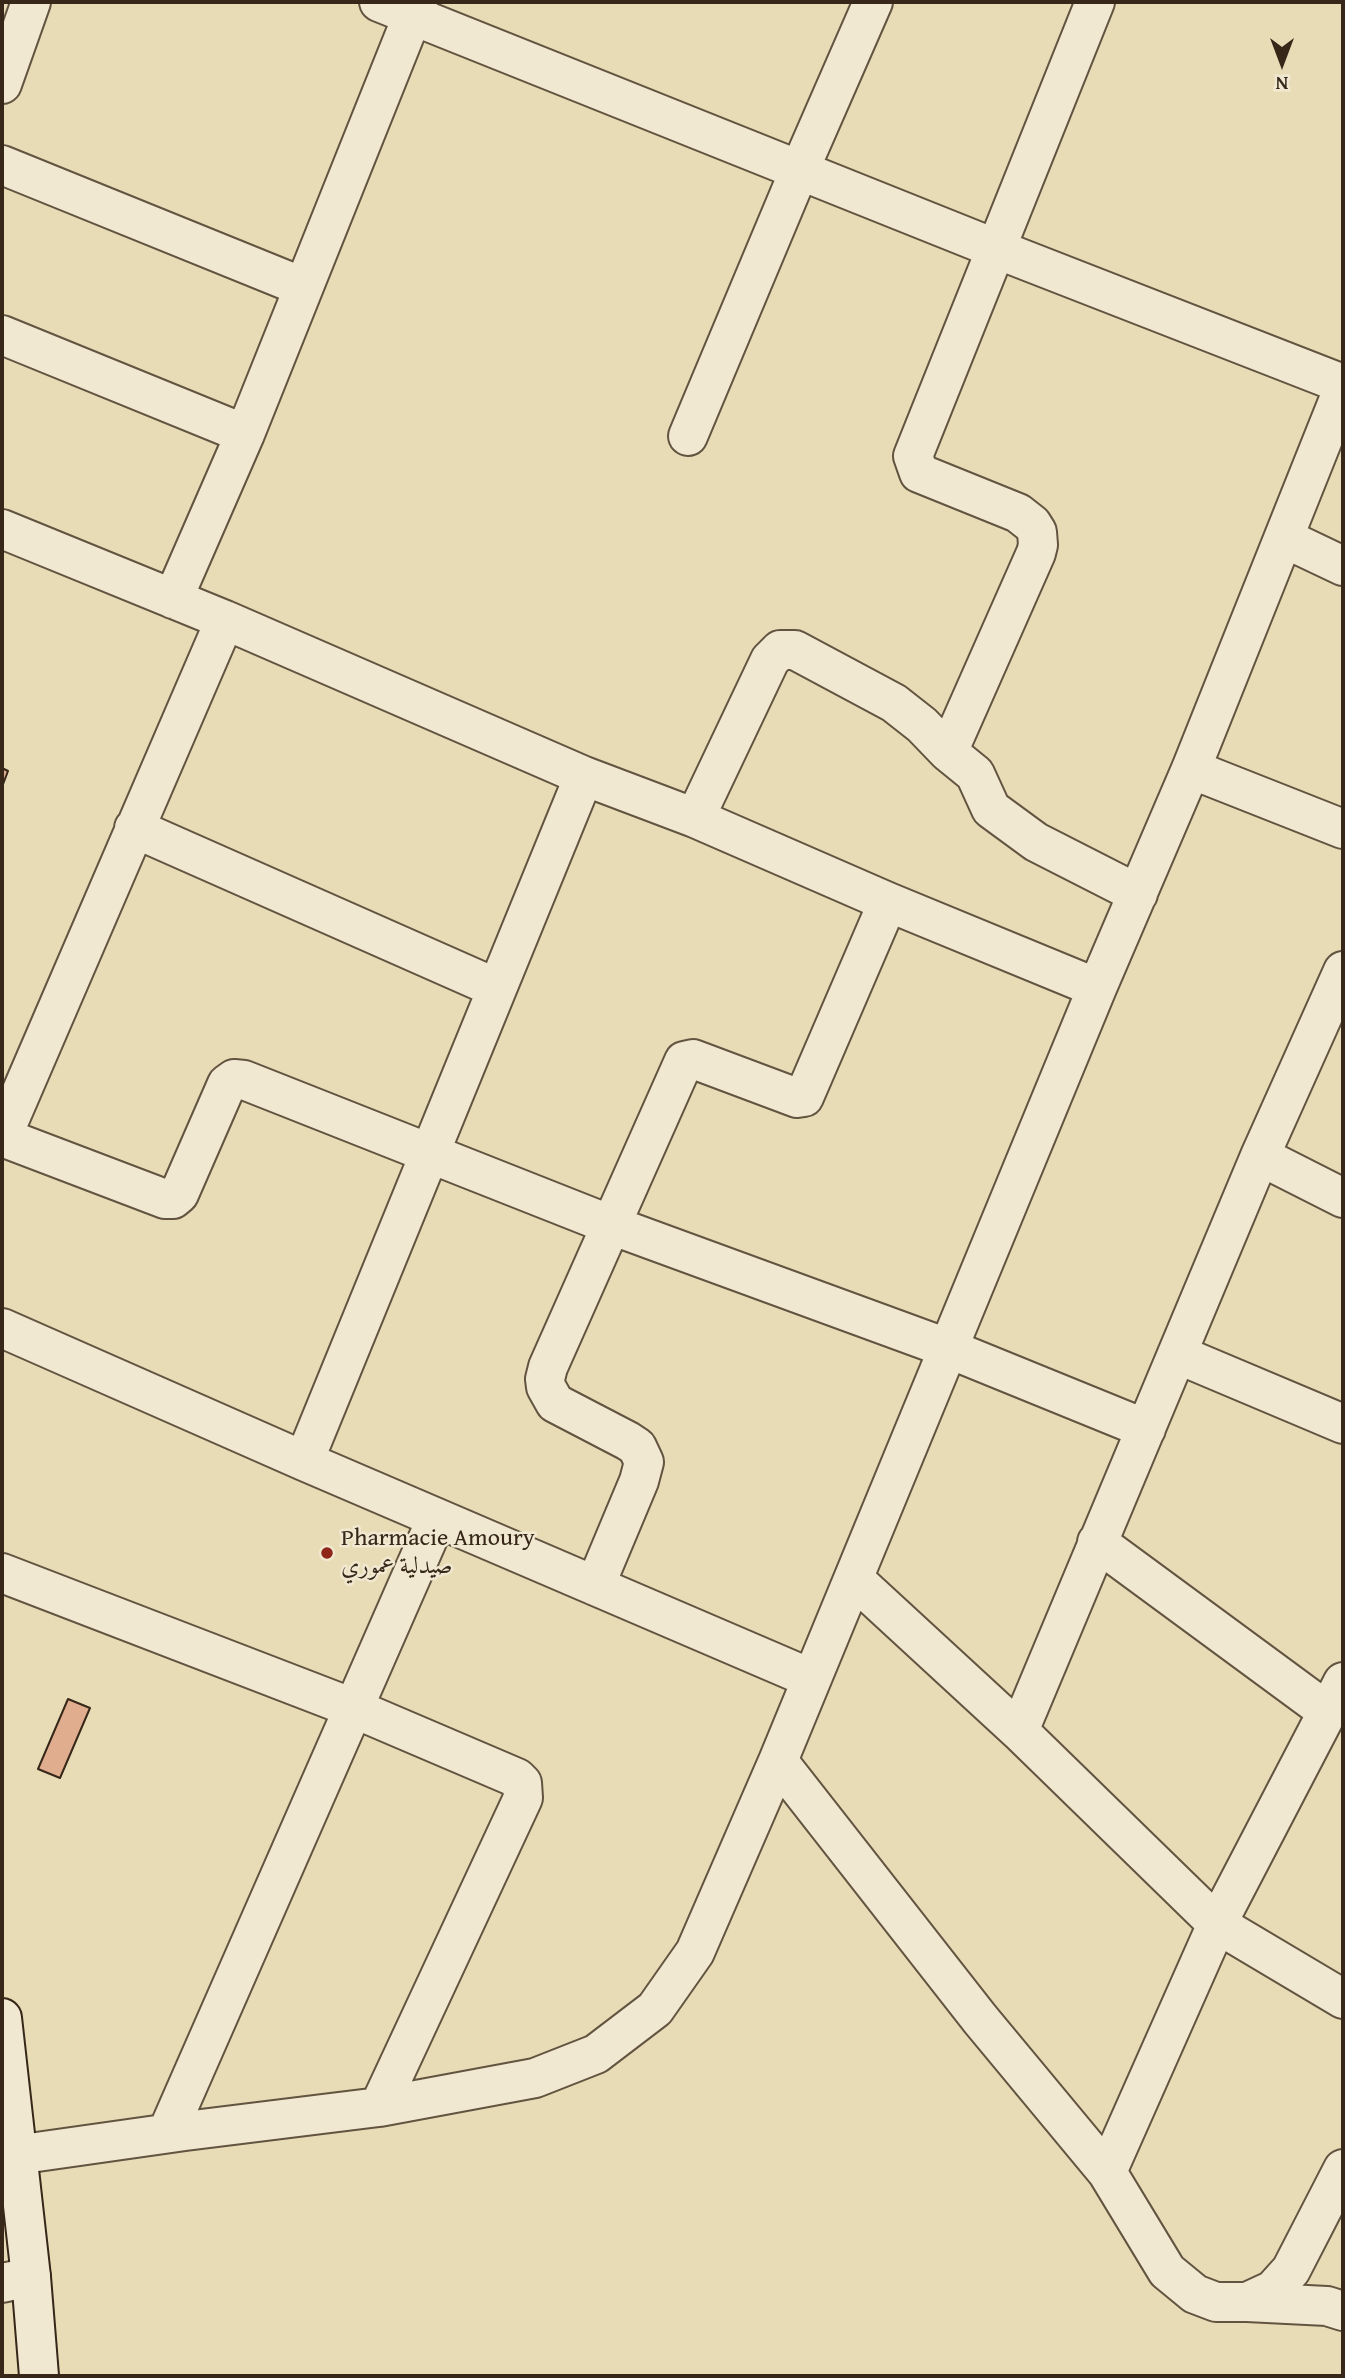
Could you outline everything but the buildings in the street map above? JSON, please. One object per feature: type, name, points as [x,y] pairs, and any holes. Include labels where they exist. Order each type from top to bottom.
[{"type":"street","points":[[2,84],[31,2]]},
{"type":"street","points":[[688,436],[873,2]]},
{"type":"street","points":[[948,752],[1038,545],[1037,532],[1032,524],[1018,513],[919,473],[913,456],[994,248],[1095,2]]},
{"type":"street","points":[[10,2156],[167,2133],[379,2107],[535,2078],[596,2054],[655,2009],[695,1952],[778,1761],[947,1348],[1191,769],[1343,387],[994,248],[403,6],[303,287],[245,434],[173,598]]},
{"type":"street","points":[[2,165],[303,287]]},
{"type":"street","points":[[2,335],[245,434]]},
{"type":"street","points":[[2,529],[225,620],[584,776],[695,818],[888,902],[1097,988]]},
{"type":"street","points":[[1284,538],[1343,566]]},
{"type":"street","points":[[225,620],[2,1137],[165,1199],[176,1198],[228,1084],[239,1078],[611,1225],[947,1348],[1146,1429]]},
{"type":"street","points":[[695,818],[770,660],[780,650],[794,650],[894,703],[922,725],[948,752],[975,774],[991,809],[1036,842],[1138,894]]},
{"type":"street","points":[[1191,769],[1343,829]]},
{"type":"street","points":[[304,1461],[584,776]]},
{"type":"street","points":[[134,828],[496,988]]},
{"type":"street","points":[[595,1586],[643,1471],[644,1462],[637,1447],[628,1441],[555,1403],[548,1393],[545,1379],[548,1367],[684,1061],[688,1059],[797,1098],[804,1097],[888,902]]},
{"type":"street","points":[[1019,1731],[1260,1156],[1343,971]]},
{"type":"street","points":[[1260,1156],[1343,1198]]},
{"type":"street","points":[[2,1328],[810,1678]]},
{"type":"street","points":[[1177,1354],[1343,1424]]},
{"type":"street","points":[[167,2133],[437,1518]]},
{"type":"street","points":[[1097,1542],[1336,1697],[1217,1924],[1107,2172]]},
{"type":"street","points":[[2,1573],[353,1708],[517,1777],[522,1783],[525,1791],[523,1798],[379,2107]]},
{"type":"street","points":[[854,1579],[1019,1731],[1217,1924],[1343,1999]]},
{"type":"street","points":[[778,1761],[980,2019],[1107,2172],[1167,2271],[1195,2294],[1216,2302],[1327,2306],[1343,2311]]},
{"type":"street","points":[[2,2018],[16,2280],[39,2376]]},
{"type":"street","points":[[1247,2302],[1273,2290],[1291,2270],[1343,2169]]},
{"type":"place","name":"Pharmacie Amoury صيدلية عموري","points":[[327,1553]]}]
